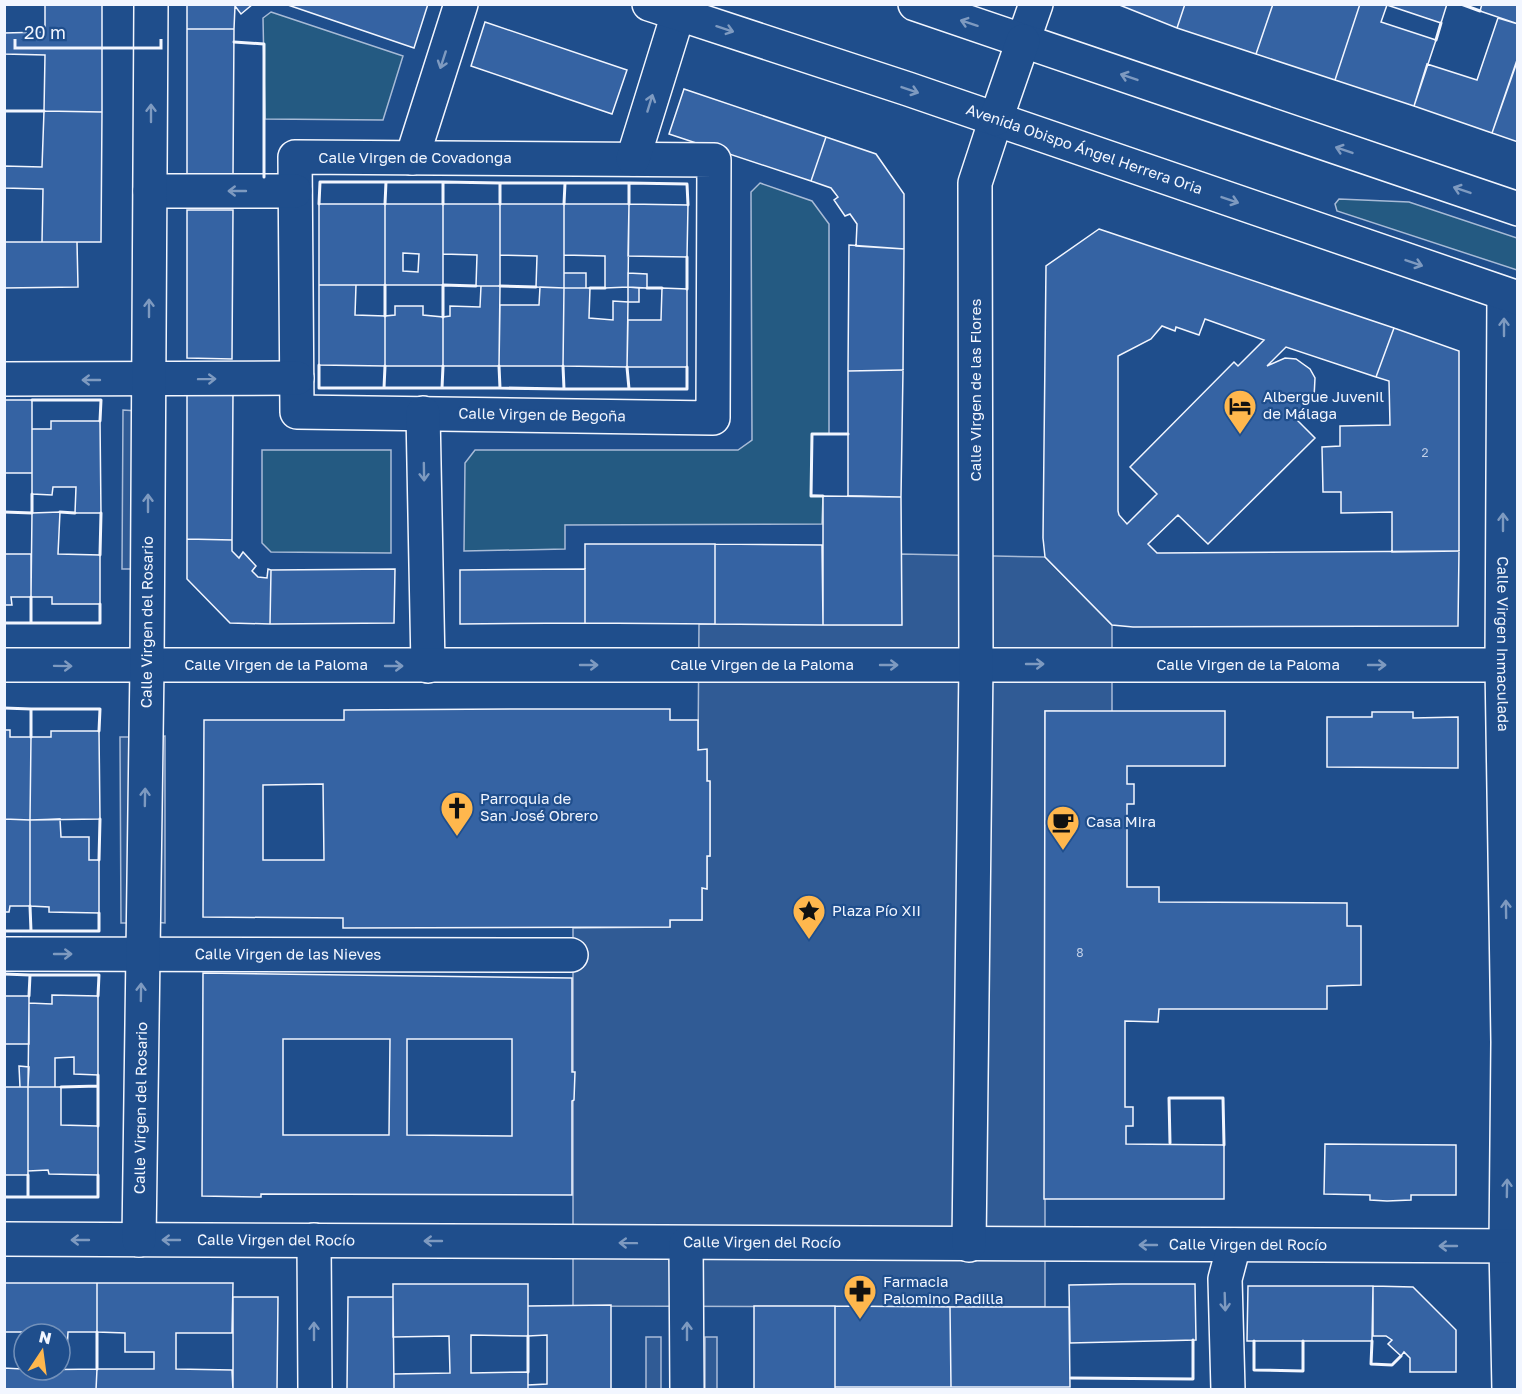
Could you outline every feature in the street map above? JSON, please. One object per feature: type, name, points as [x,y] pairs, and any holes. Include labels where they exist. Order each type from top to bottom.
[{"type":"street","name":"Calle Virgen del Rosario","points":[[138,1240],[147,666],[151,4]]},
{"type":"street","points":[[412,158],[461,4]]},
{"type":"street","points":[[915,4],[1518,209]]},
{"type":"street","points":[[1023,41],[1036,4]]},
{"type":"street","points":[[633,159],[664,9]]},
{"type":"street","name":"Avenida Obispo Ángel Herrera Oria","points":[[664,9],[996,119],[1511,296]]},
{"type":"street","name":"Calle Virgen de las Flores","points":[[976,664],[975,183],[1023,41]]},
{"type":"street","name":"Calle Virgen de Covadonga","points":[[295,191],[295,157],[714,160]]},
{"type":"street","name":"Calle Virgen de Begoña","points":[[297,378],[297,412],[713,417],[714,160]]},
{"type":"street","points":[[4,379],[149,381],[297,378],[295,191],[150,191]]},
{"type":"street","name":"Calle Virgen Inmaculada","points":[[1509,1389],[1512,1246],[1511,296]]},
{"type":"street","points":[[423,413],[428,666]]},
{"type":"street","points":[[969,1245],[976,664]]},
{"type":"street","name":"Calle Virgen de la Paloma","points":[[4,665],[1510,665]]},
{"type":"street","name":"Calle Virgen de las Nieves","points":[[4,954],[571,955]]},
{"type":"street","name":"Calle Virgen del Rocío","points":[[4,1239],[560,1241],[686,1244],[1512,1246]]},
{"type":"street","points":[[314,1240],[315,1389]]},
{"type":"street","points":[[686,1244],[687,1389]]},
{"type":"street","points":[[1228,1389],[1225,1279],[1234,1245]]},
{"type":"shaded area","points":[[271,12],[403,56],[383,120],[265,119],[263,18]]},
{"type":"shaded area","points":[[760,183],[812,201],[829,224],[829,434],[812,434],[811,495],[823,496],[822,524],[565,525],[565,549],[464,551],[465,463],[475,450],[738,450],[752,440],[751,192]]},
{"type":"shaded area","points":[[1339,199],[1409,202],[1517,238],[1517,270],[1337,211],[1335,204]]},
{"type":"shaded area","points":[[123,410],[137,411],[135,569],[122,569]]},
{"type":"shaded area","points":[[262,450],[391,450],[391,553],[271,552],[262,543]]},
{"type":"shaded area","name":"Plaza Pío XII","points":[[901,554],[1045,557],[1112,625],[1112,712],[1045,711],[1045,1307],[573,1306],[573,928],[670,927],[670,920],[702,920],[702,888],[707,888],[707,856],[710,856],[710,782],[707,781],[707,750],[698,750],[699,624],[901,625]]},
{"type":"shaded area","points":[[165,736],[165,923],[153,922],[152,737]]},
{"type":"shaded area","points":[[120,737],[133,737],[134,923],[121,923]]},
{"type":"shaded area","points":[[646,1337],[661,1337],[661,1389],[646,1389]]},
{"type":"shaded area","points":[[705,1337],[717,1337],[717,1389],[705,1389]]},
{"type":"building","points":[[45,4],[102,4],[102,112],[44,111],[45,55],[4,54],[4,33],[45,32]]},
{"type":"building","points":[[187,4],[253,4],[241,14],[235,6],[234,29],[187,29]]},
{"type":"building","points":[[285,4],[428,4],[414,48]]},
{"type":"building","points":[[1117,4],[1185,4],[1177,28]]},
{"type":"building","points":[[1185,4],[1273,4],[1256,54],[1177,28]]},
{"type":"building","points":[[1273,4],[1360,4],[1335,80],[1256,54]]},
{"type":"building","points":[[1360,4],[1447,4],[1441,23],[1387,5],[1381,22],[1436,40],[1414,106],[1335,80]]},
{"type":"building","points":[[1482,4],[1518,4],[1518,24],[1480,11]]},
{"type":"building","points":[[1498,18],[1518,24],[1518,59],[1492,133],[1414,106],[1427,64],[1477,80]]},
{"type":"building","points":[[485,22],[627,70],[612,114],[471,66]]},
{"type":"building","points":[[187,29],[234,29],[233,176],[187,177]]},
{"type":"building","points":[[1518,60],[1518,142],[1492,133]]},
{"type":"building","points":[[684,89],[826,137],[811,181],[669,134]]},
{"type":"building","points":[[44,111],[102,112],[101,242],[42,242],[43,189],[4,188],[4,166],[42,167]]},
{"type":"building","points":[[826,137],[876,154],[904,194],[904,249],[856,246],[857,224],[850,214],[845,216],[834,200],[838,197],[831,188],[811,181]]},
{"type":"building","points":[[319,204],[385,204],[385,285],[319,285]]},
{"type":"building","points":[[385,204],[443,204],[443,285],[385,285]],"holes":[[[403,253],[419,254],[418,272],[403,271]]]},
{"type":"building","points":[[443,204],[500,204],[500,286],[476,286],[477,255],[443,254]]},
{"type":"building","points":[[500,204],[564,204],[564,288],[536,287],[537,256],[500,255]]},
{"type":"building","points":[[564,204],[629,204],[628,287],[605,288],[605,256],[564,255]]},
{"type":"building","points":[[629,204],[688,205],[687,257],[628,256]]},
{"type":"building","points":[[187,210],[233,210],[232,359],[187,358]]},
{"type":"building","points":[[1099,229],[1394,328],[1376,377],[1286,347],[1267,366],[1285,358],[1296,359],[1310,369],[1315,378],[1314,398],[1296,419],[1315,438],[1208,544],[1178,515],[1148,544],[1157,553],[1459,551],[1458,626],[1133,627],[1112,625],[1045,557],[1043,538],[1046,266]],"holes":[[[1205,319],[1264,340],[1238,366],[1234,362],[1130,467],[1157,494],[1127,524],[1118,511],[1118,356],[1151,339],[1162,326],[1175,331],[1176,327],[1199,335]]]},
{"type":"building","points":[[4,242],[77,242],[78,287],[4,288]]},
{"type":"building","points":[[849,245],[904,249],[903,370],[848,371]]},
{"type":"building","points":[[564,273],[586,273],[586,288],[564,288]]},
{"type":"building","points":[[628,273],[647,274],[647,288],[628,287]]},
{"type":"building","points":[[319,285],[356,285],[355,315],[385,316],[385,366],[319,365]]},
{"type":"building","points":[[481,286],[500,286],[499,366],[443,366],[443,317],[450,316],[450,306],[480,307]]},
{"type":"building","points":[[540,287],[564,288],[563,366],[499,366],[500,305],[539,305]]},
{"type":"building","points":[[628,287],[639,288],[639,302],[628,302]]},
{"type":"building","points":[[564,288],[590,288],[589,318],[613,320],[613,301],[628,302],[627,367],[563,366]]},
{"type":"building","points":[[662,288],[687,289],[687,367],[627,367],[628,320],[661,320]]},
{"type":"building","points":[[395,306],[423,306],[423,315],[443,317],[443,366],[385,366],[385,316],[395,315]]},
{"type":"building","points":[[1394,328],[1459,351],[1459,551],[1392,552],[1392,512],[1341,513],[1341,492],[1323,492],[1322,447],[1340,446],[1340,426],[1390,425],[1389,381],[1376,377]]},
{"type":"building","points":[[903,370],[901,497],[848,496],[848,371]]},
{"type":"building","points":[[187,392],[233,392],[232,540],[187,539]]},
{"type":"building","points":[[4,400],[32,400],[32,473],[4,473]]},
{"type":"building","points":[[51,421],[100,421],[101,513],[75,513],[76,487],[53,487],[52,495],[32,494],[32,429],[51,429]]},
{"type":"building","points":[[823,496],[901,497],[902,625],[823,625]]},
{"type":"building","points":[[60,512],[58,554],[100,555],[100,604],[52,604],[52,597],[31,597],[32,513]]},
{"type":"building","points":[[187,539],[232,540],[232,551],[239,558],[243,552],[256,566],[252,571],[258,577],[267,578],[268,569],[271,570],[270,624],[230,623],[187,579]]},
{"type":"building","points":[[585,544],[715,544],[715,624],[585,623]]},
{"type":"building","points":[[715,544],[822,545],[823,625],[715,624]]},
{"type":"building","points":[[4,554],[31,554],[31,597],[11,597],[12,605],[4,605]]},
{"type":"building","points":[[395,569],[394,623],[270,624],[271,570]]},
{"type":"building","points":[[585,569],[585,623],[460,624],[460,570]]},
{"type":"building","name":"Parroquia de San José Obrero","points":[[670,709],[670,720],[698,720],[698,750],[707,749],[707,781],[710,781],[710,856],[707,856],[707,889],[702,888],[702,920],[670,920],[670,927],[343,928],[343,918],[203,917],[204,720],[344,720],[344,710]],"holes":[[[323,784],[324,860],[263,860],[263,785]]]},
{"type":"building","points":[[1045,711],[1225,711],[1225,766],[1127,766],[1127,784],[1134,784],[1134,804],[1127,804],[1127,887],[1159,887],[1159,902],[1347,903],[1347,926],[1361,926],[1361,985],[1327,986],[1327,1009],[1159,1009],[1158,1022],[1125,1021],[1125,1107],[1133,1107],[1133,1126],[1126,1126],[1126,1144],[1224,1145],[1224,1199],[1044,1199]]},
{"type":"building","points":[[1372,712],[1413,712],[1413,718],[1458,717],[1458,768],[1327,767],[1327,717],[1372,717]]},
{"type":"building","points":[[4,730],[10,730],[10,737],[31,737],[30,820],[4,819]]},
{"type":"building","points":[[51,731],[99,731],[100,819],[30,820],[31,737],[51,737]]},
{"type":"building","points":[[4,819],[30,820],[30,906],[10,906],[9,912],[4,912]]},
{"type":"building","points":[[60,819],[61,837],[89,837],[89,860],[99,860],[99,913],[49,912],[49,907],[30,906],[30,820]]},
{"type":"building","points":[[203,973],[572,978],[572,1072],[575,1072],[574,1100],[572,1101],[572,1195],[261,1194],[261,1197],[202,1196]],"holes":[[[283,1039],[390,1039],[389,1135],[283,1135]],[[407,1039],[512,1039],[512,1136],[407,1135]]]},
{"type":"building","points":[[52,995],[98,996],[98,1075],[74,1074],[74,1057],[55,1058],[55,1087],[28,1087],[29,1003],[52,1004]]},
{"type":"building","points":[[4,996],[29,996],[29,1044],[4,1044]]},
{"type":"building","points":[[19,1066],[29,1067],[28,1087],[20,1087]]},
{"type":"building","points":[[4,1087],[28,1087],[28,1175],[4,1175]]},
{"type":"building","points":[[28,1087],[61,1087],[61,1125],[98,1126],[98,1175],[49,1174],[48,1170],[28,1171]]},
{"type":"building","points":[[1325,1144],[1456,1145],[1456,1195],[1411,1195],[1411,1200],[1387,1201],[1370,1200],[1370,1195],[1324,1194]]},
{"type":"building","points":[[4,1283],[97,1283],[97,1332],[72,1332],[72,1322],[12,1322],[12,1332],[4,1332]]},
{"type":"building","points":[[97,1283],[233,1283],[232,1333],[176,1333],[176,1369],[232,1370],[233,1390],[96,1390],[97,1369],[154,1369],[154,1352],[125,1352],[125,1333],[97,1332]]},
{"type":"building","points":[[393,1284],[528,1284],[528,1336],[471,1335],[471,1373],[528,1372],[528,1390],[394,1390],[394,1374],[450,1373],[449,1336],[393,1337]]},
{"type":"building","points":[[1195,1284],[1196,1340],[1070,1343],[1069,1285]]},
{"type":"building","points":[[1248,1286],[1373,1286],[1372,1341],[1247,1341]]},
{"type":"building","points":[[1373,1286],[1413,1287],[1456,1330],[1456,1372],[1410,1372],[1410,1358],[1404,1352],[1401,1356],[1388,1344],[1392,1340],[1386,1336],[1373,1336]]},
{"type":"building","points":[[233,1297],[278,1297],[277,1390],[233,1390]]},
{"type":"building","points":[[348,1297],[393,1297],[394,1390],[347,1390]]},
{"type":"building","points":[[611,1305],[611,1390],[528,1390],[528,1385],[547,1384],[547,1335],[528,1336],[528,1306]]},
{"type":"building","points":[[754,1306],[835,1306],[835,1390],[754,1390]]},
{"type":"building","points":[[835,1306],[950,1307],[951,1387],[835,1387]]},
{"type":"building","points":[[950,1307],[1069,1307],[1070,1387],[951,1387]]},
{"type":"building","points":[[4,1368],[12,1368],[12,1382],[72,1382],[72,1369],[97,1369],[96,1390],[4,1390]]},
{"type":"wall","points":[[1461,4],[1480,11]]},
{"type":"wall","points":[[1436,40],[1441,23]]},
{"type":"wall","points":[[234,42],[264,44],[264,177]]},
{"type":"wall","points":[[4,111],[44,111]]},
{"type":"wall","points":[[319,204],[320,182],[386,182],[385,204]]},
{"type":"wall","points":[[386,182],[443,182],[443,204]]},
{"type":"wall","points":[[443,182],[500,183],[500,204]]},
{"type":"wall","points":[[500,183],[565,183],[564,204]]},
{"type":"wall","points":[[565,183],[629,183],[629,204]]},
{"type":"wall","points":[[629,183],[687,184],[688,205]]},
{"type":"wall","points":[[687,257],[687,289]]},
{"type":"wall","points":[[385,285],[385,316]]},
{"type":"wall","points":[[443,317],[443,285],[476,286]]},
{"type":"wall","points":[[500,286],[536,287]]},
{"type":"wall","points":[[590,288],[605,288]]},
{"type":"wall","points":[[647,288],[662,288]]},
{"type":"wall","points":[[319,365],[319,388],[384,388]]},
{"type":"wall","points":[[385,366],[384,388],[442,388]]},
{"type":"wall","points":[[443,366],[442,388],[500,388]]},
{"type":"wall","points":[[499,366],[500,388],[564,389]]},
{"type":"wall","points":[[563,366],[564,389],[629,389]]},
{"type":"wall","points":[[627,367],[629,389],[687,389],[687,367]]},
{"type":"wall","points":[[32,400],[101,400],[100,421]]},
{"type":"wall","points":[[823,496],[811,496],[812,434],[848,434]]},
{"type":"wall","points":[[4,512],[32,513],[32,494]]},
{"type":"wall","points":[[60,512],[75,513]]},
{"type":"wall","points":[[100,555],[101,513]]},
{"type":"wall","points":[[31,597],[31,623],[100,623],[100,604]]},
{"type":"wall","points":[[4,623],[31,623]]},
{"type":"wall","points":[[4,708],[31,709]]},
{"type":"wall","points":[[31,737],[31,709],[100,709],[99,731]]},
{"type":"wall","points":[[99,860],[100,819]]},
{"type":"wall","points":[[4,931],[31,931],[30,906]]},
{"type":"wall","points":[[31,931],[99,931],[99,913]]},
{"type":"wall","points":[[4,974],[30,975],[29,996]]},
{"type":"wall","points":[[30,975],[99,975],[98,996]]},
{"type":"wall","points":[[98,1075],[98,1126]]},
{"type":"wall","points":[[61,1087],[98,1086]]},
{"type":"wall","points":[[1170,1143],[1169,1098],[1223,1098],[1224,1145]]},
{"type":"wall","points":[[4,1197],[28,1197],[28,1175]]},
{"type":"wall","points":[[28,1197],[98,1197],[98,1175]]},
{"type":"wall","points":[[97,1332],[97,1369]]},
{"type":"wall","points":[[528,1336],[528,1372]]},
{"type":"wall","points":[[1071,1378],[1193,1379],[1193,1340]]},
{"type":"wall","points":[[1254,1341],[1254,1370],[1303,1371],[1303,1341]]},
{"type":"wall","points":[[1372,1341],[1371,1364],[1392,1365],[1401,1356]]},
{"type":"place","name":"Albergue Juvenil de Málaga","points":[[1240,435]]},
{"type":"place","name":"Parroquia de San José Obrero","points":[[457,837]]},
{"type":"place","name":"Casa Mira","points":[[1063,851]]},
{"type":"place","name":"Plaza Pío XII","points":[[809,940]]},
{"type":"place","name":"Farmacia Palomino Padilla","points":[[860,1320]]}]
